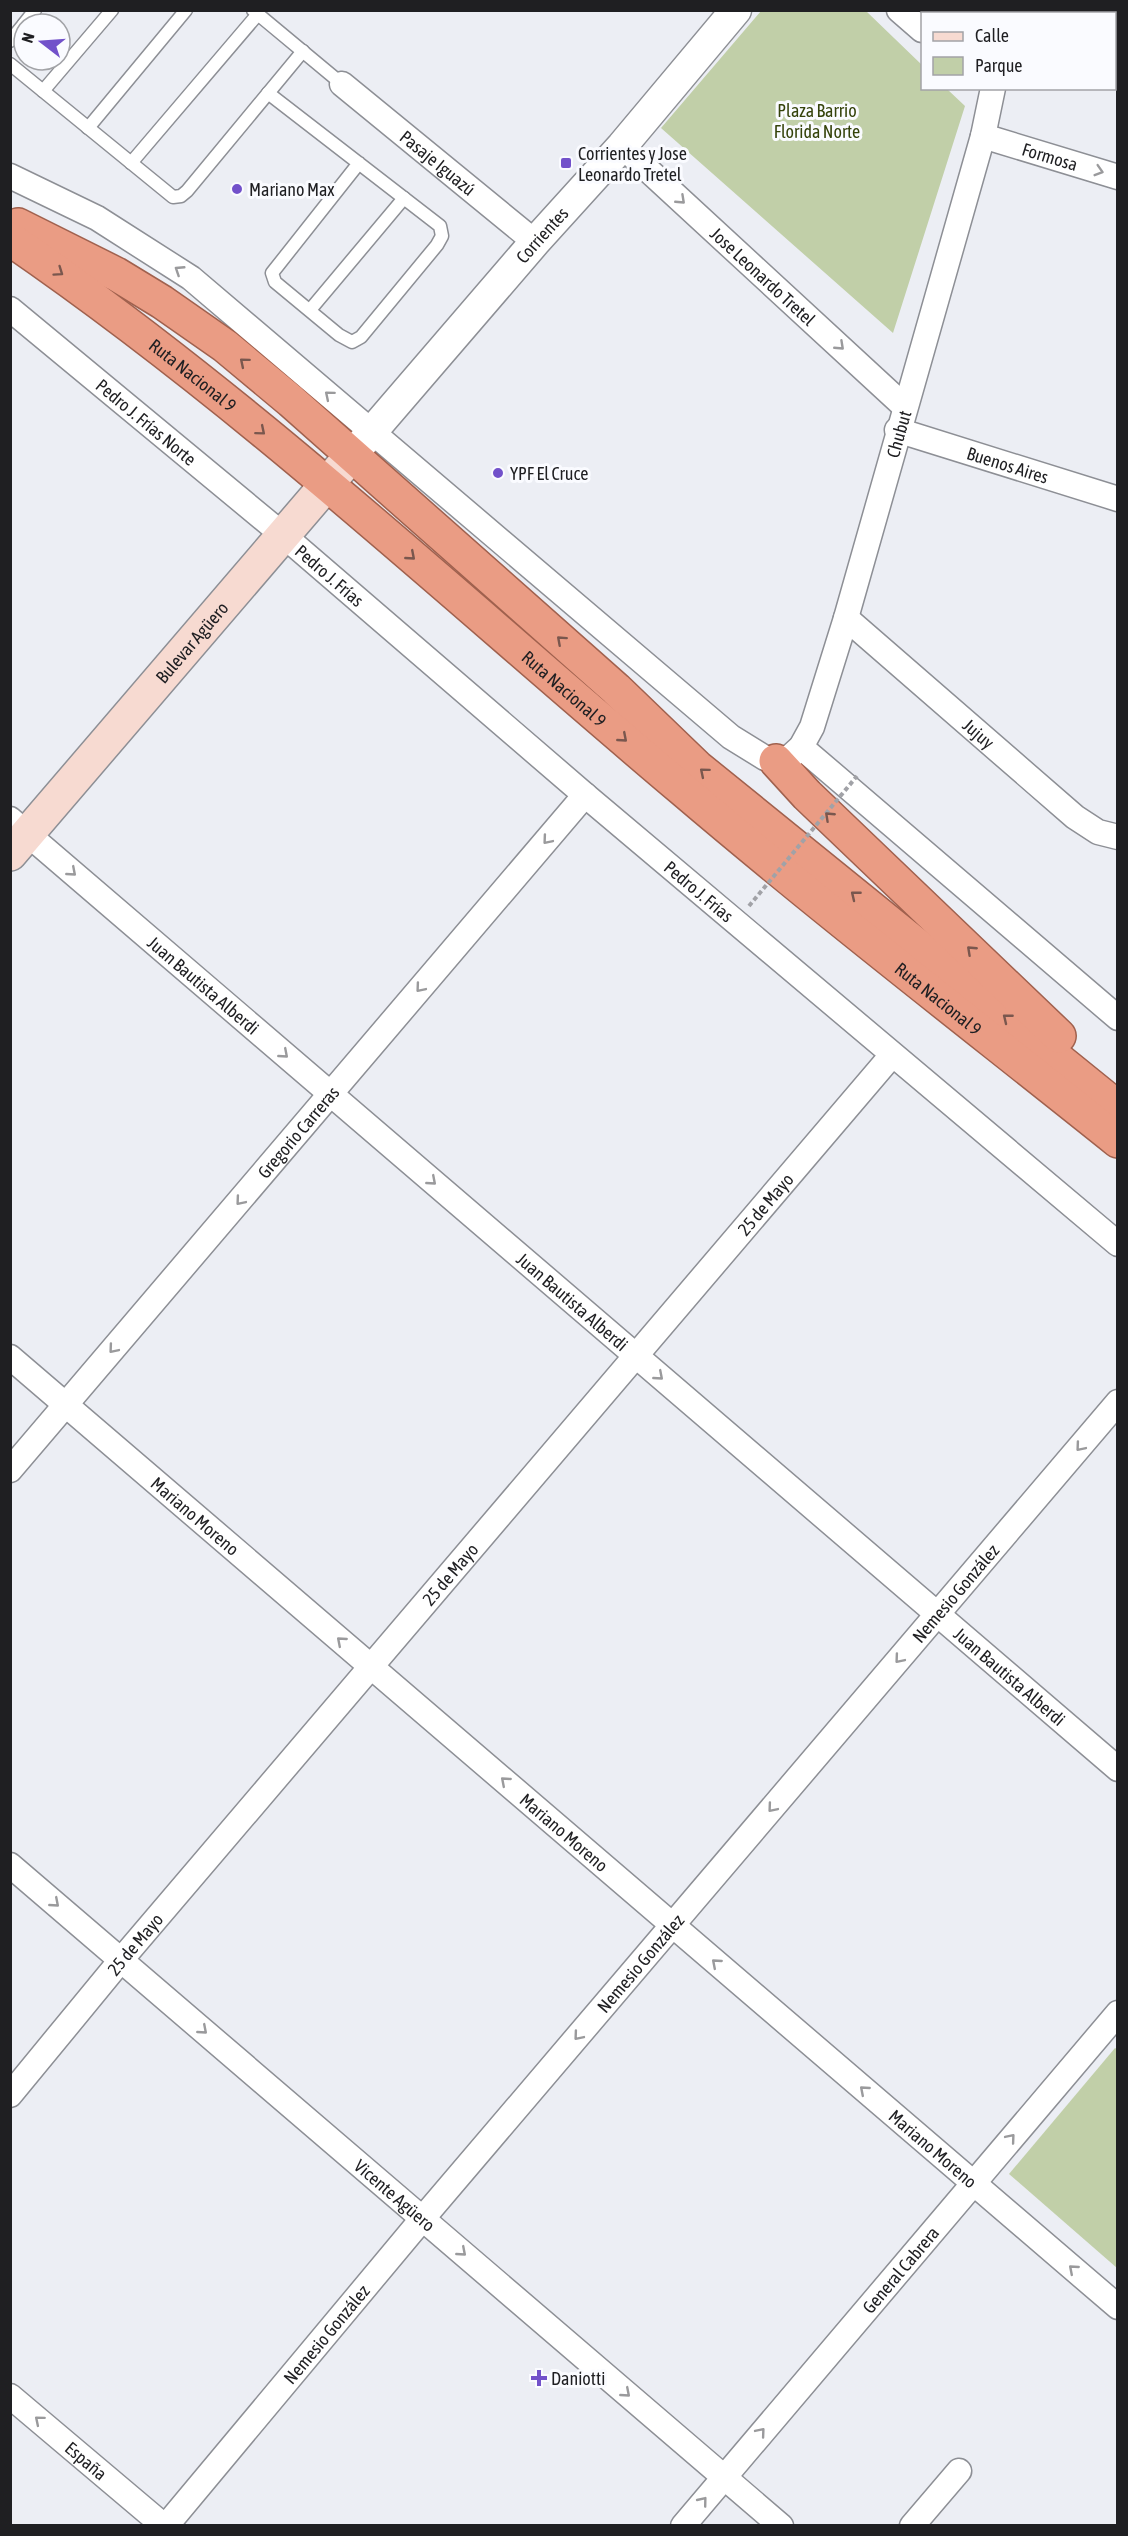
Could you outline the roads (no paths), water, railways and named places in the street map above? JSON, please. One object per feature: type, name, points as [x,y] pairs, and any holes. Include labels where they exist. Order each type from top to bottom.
[{"type":"highway","name":"Ruta Nacional 9","points":[[10,222],[75,252],[162,302],[225,346],[291,401],[362,444],[697,767],[1118,1108]]},
{"type":"highway","name":"Ruta Nacional 9","points":[[10,238],[151,340],[327,485],[682,790],[1118,1141]]},
{"type":"highway","points":[[789,754],[807,795],[1118,1094]]},
{"type":"main road","name":"Bulevar Agüero","points":[[16,836],[362,444]]},
{"type":"street","name":"Corrientes","points":[[362,444],[535,242],[622,146],[736,10]]},
{"type":"street","points":[[898,10],[921,29]]},
{"type":"street","name":"Pasaje Iguazú","points":[[342,84],[535,242]]},
{"type":"street","name":"Chubut","points":[[789,754],[812,727],[846,618],[897,430],[983,136],[989,91]]},
{"type":"street","name":"Formosa","points":[[983,136],[1118,177]]},
{"type":"street","name":"Jose Leonardo Tretel","points":[[622,146],[905,407]]},
{"type":"street","points":[[10,176],[97,218],[191,278],[362,444],[731,737],[765,758],[789,754],[1118,1018]]},
{"type":"street","name":"Pedro J. Frías Norte","points":[[10,309],[283,535]]},
{"type":"street","name":"Buenos Aires","points":[[897,430],[1118,499]]},
{"type":"street","name":"Pedro J. Frías","points":[[283,535],[585,795],[1118,1244]]},
{"type":"street","name":"Jujuy","points":[[846,618],[1075,817],[1098,832],[1118,837]]},
{"type":"street","name":"Gregorio Carreras","points":[[10,1470],[585,795]]},
{"type":"street","name":"Juan Bautista Alberdi","points":[[16,836],[330,1094],[1118,1769]]},
{"type":"street","name":"25 de Mayo","points":[[10,2095],[122,1960],[892,1055]]},
{"type":"street","name":"Mariano Moreno","points":[[10,1357],[1118,2307]]},
{"type":"street","name":"Nemesio González","points":[[165,2526],[423,2218],[1118,1402]]},
{"type":"street","name":"Vicente Agüero","points":[[10,1864],[781,2526]]},
{"type":"street","name":"General Cabrera","points":[[683,2526],[723,2476],[1118,2013]]},
{"type":"street","name":"España","points":[[10,2396],[165,2526]]},
{"type":"street","points":[[912,2526],[959,2471]]},
{"type":"lane","points":[[43,91],[112,10]]},
{"type":"lane","points":[[88,128],[186,10]]},
{"type":"lane","points":[[131,163],[255,12],[342,84]]},
{"type":"lane","points":[[10,64],[173,197],[181,196],[303,51]]},
{"type":"lane","points":[[268,93],[440,226],[442,236],[361,337],[352,342],[339,335],[275,282],[272,273],[359,164]]},
{"type":"lane","points":[[309,310],[404,198]]},
{"type":"place","name":"Corrientes y Jose Leonardo Tretel","points":[[566,163]]},
{"type":"place","name":"Mariano Max","points":[[237,189]]},
{"type":"place","name":"YPF El Cruce","points":[[498,473]]},
{"type":"place","name":"Daniotti","points":[[539,2378]]},
{"type":"park label","name":"Plaza Barrio Florida Norte","points":[[817,120]]}]
